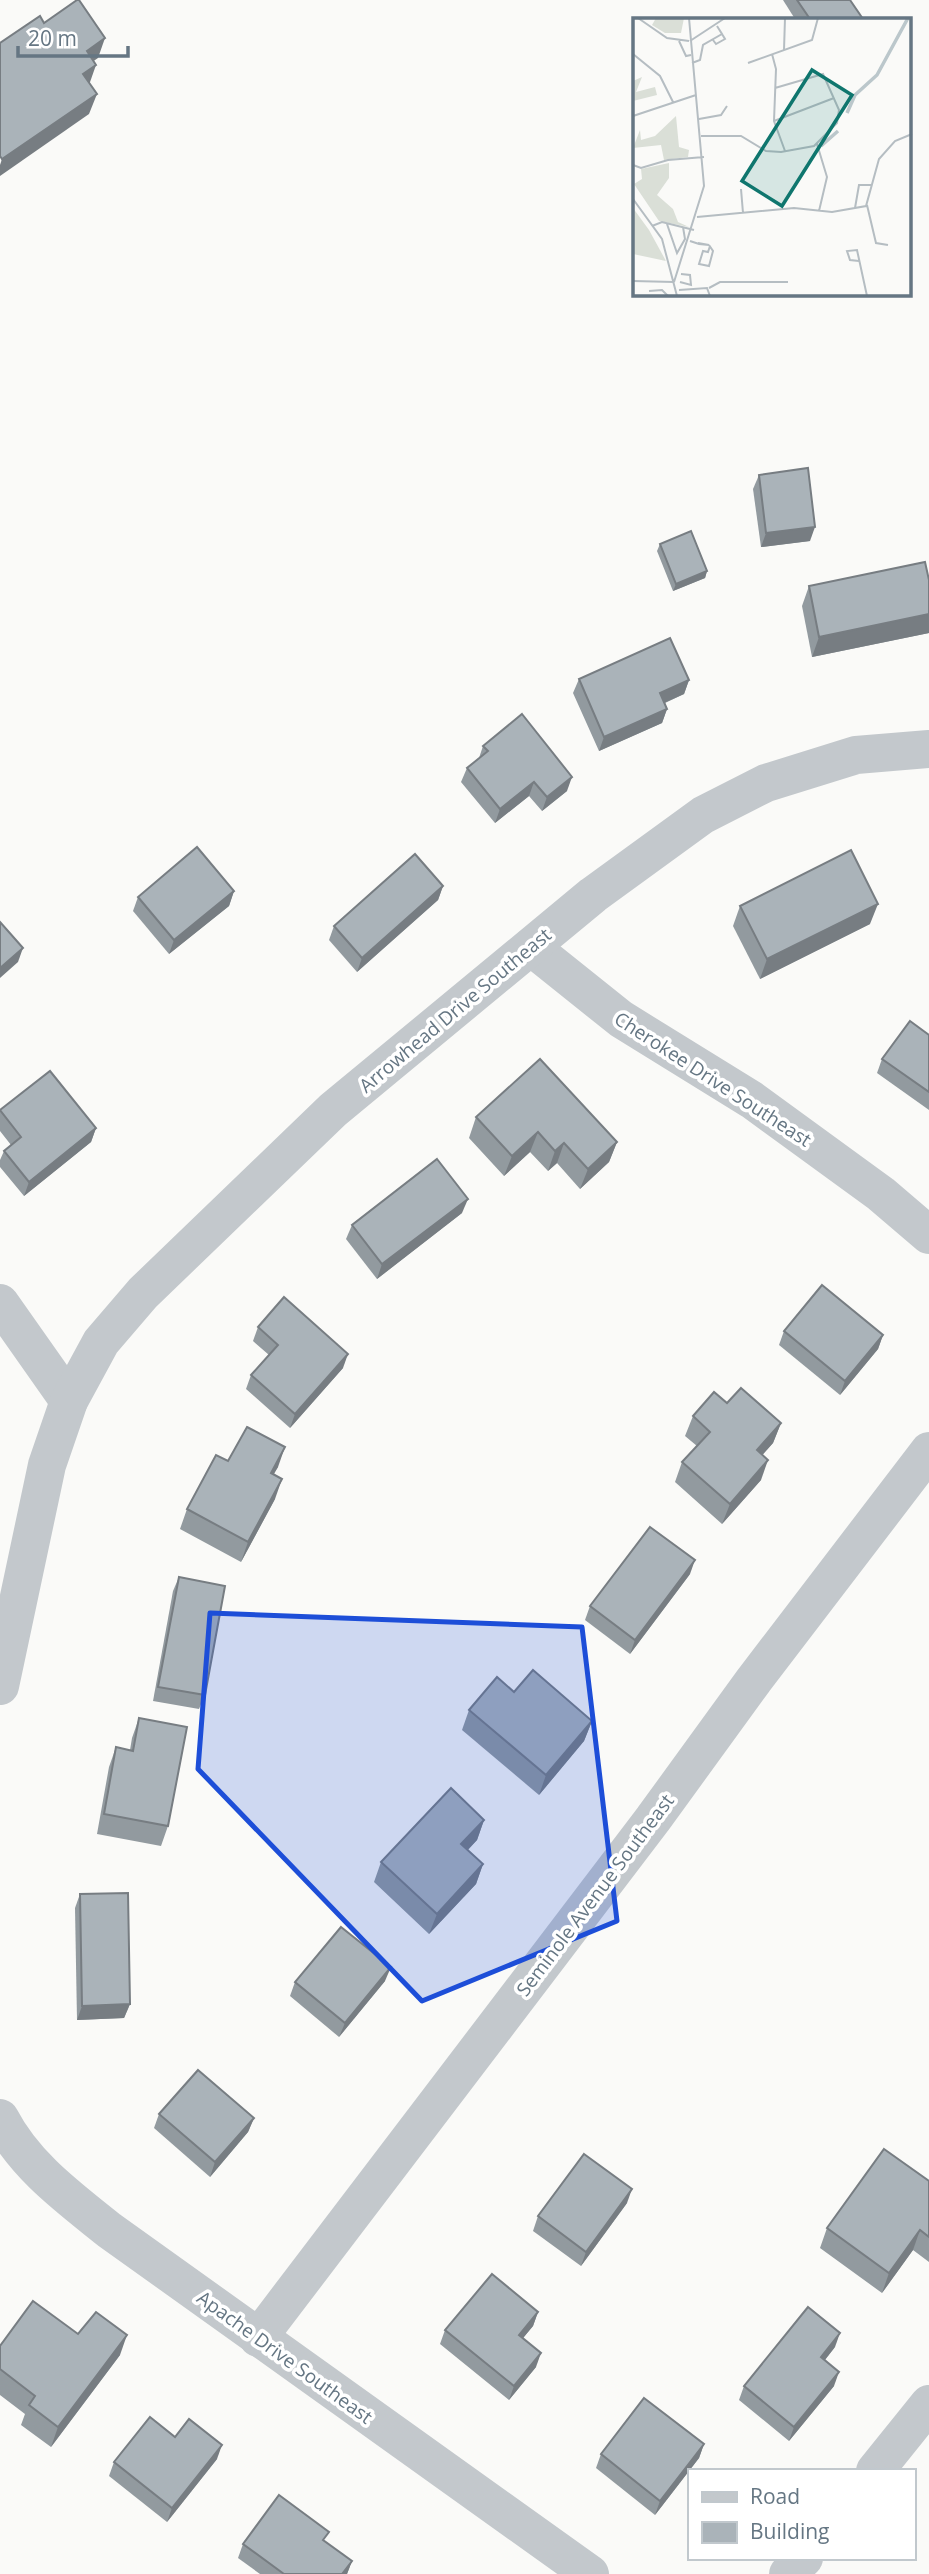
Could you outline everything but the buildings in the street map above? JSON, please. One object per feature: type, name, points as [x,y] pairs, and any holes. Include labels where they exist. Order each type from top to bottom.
[{"type":"street","name":"Arrowhead Drive Southeast","points":[[69,1401],[101,1342],[143,1293],[334,1110],[593,895],[703,815],[766,783],[856,755],[929,749]]},
{"type":"street","name":"Cherokee Drive Southeast","points":[[531,947],[621,1020],[752,1100],[881,1194],[929,1235]]},
{"type":"street","points":[[0,1303],[69,1401],[47,1465],[0,1686]]},
{"type":"street","name":"Seminole Avenue Southeast","points":[[258,2339],[929,1451]]},
{"type":"street","name":"Apache Drive Southeast","points":[[0,2118],[29,2161],[109,2230],[590,2574]]},
{"type":"street","points":[[877,2469],[929,2404]]},
{"type":"street","points":[[788,2574],[802,2560]]},
{"type":"highlighted area","points":[[210,1613],[582,1627],[617,1921],[422,2001],[198,1769]]}]
